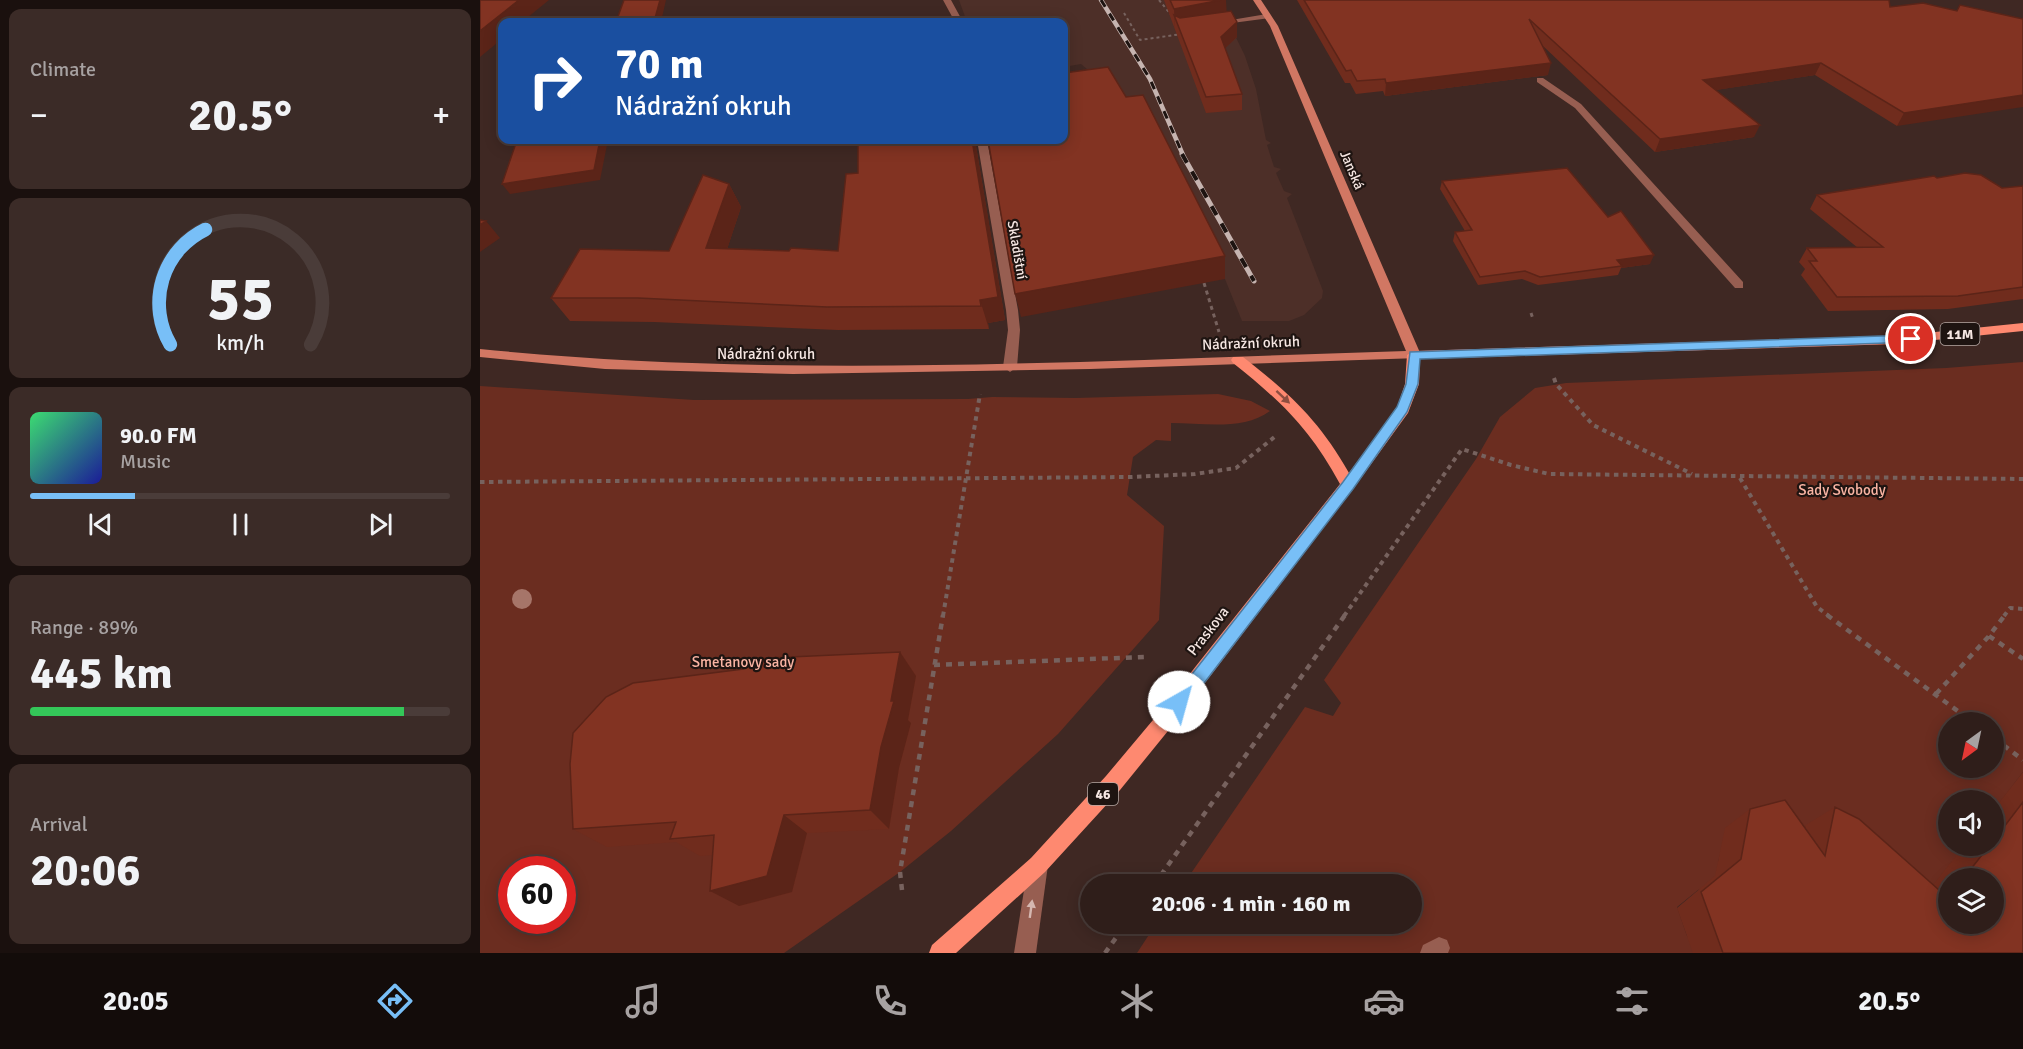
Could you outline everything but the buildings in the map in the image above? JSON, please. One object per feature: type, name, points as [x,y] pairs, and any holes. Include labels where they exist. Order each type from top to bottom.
[{"type":"main road","name":"Nádražní okruh","points":[[1414,355],[1896,340],[2023,327]]},
{"type":"main road","name":"Praskova","points":[[940,953],[1038,865],[1113,783],[1166,720],[1348,485],[1403,409],[1412,384],[1414,355]]},
{"type":"main road","points":[[1238,360],[1280,394],[1305,419],[1322,440],[1348,485]]},
{"type":"street","points":[[947,0],[957,18]]},
{"type":"street","name":"Janská","points":[[1257,0],[1274,26],[1414,355]]},
{"type":"street","points":[[1183,31],[1267,16]]},
{"type":"street","points":[[1540,80],[1578,106],[1739,285]]},
{"type":"street","name":"Skladištní","points":[[983,144],[1012,310],[1014,330],[1010,367]]},
{"type":"street","name":"Nádražní okruh","points":[[480,353],[543,360],[680,369],[840,371],[1414,355]]},
{"type":"street","points":[[1025,953],[1038,865]]},
{"type":"path","points":[[1124,13],[1140,40],[1183,31],[1159,0]]},
{"type":"path","points":[[1204,283],[1219,332]]},
{"type":"path","points":[[1531,313],[1533,319]]},
{"type":"path","points":[[1554,377],[1556,384],[1593,424],[1696,476]]},
{"type":"path","points":[[480,482],[1195,474],[1236,468],[1279,433]]},
{"type":"path","points":[[1162,874],[1462,449],[1511,465],[1549,474],[2023,478]]},
{"type":"path","points":[[1739,477],[1816,607],[1960,712]]},
{"type":"path","points":[[902,890],[900,872],[965,478]]},
{"type":"path","points":[[1936,694],[1989,636],[2010,608],[2023,609]]},
{"type":"path","points":[[1989,636],[2023,659]]},
{"type":"path","points":[[934,665],[1144,657]]},
{"type":"path","points":[[2004,746],[2023,760]]},
{"type":"path","points":[[1106,953],[1119,934]]},
{"type":"shaded area","points":[[959,0],[1213,0],[1227,19],[1245,56],[1256,89],[1266,140],[1271,143],[1267,145],[1274,167],[1281,169],[1276,173],[1284,191],[1292,194],[1287,198],[1323,291],[1322,298],[1304,315],[1289,321],[1242,321],[1225,279],[1145,117],[1081,64],[1068,66],[1068,18],[966,18]]},
{"type":"green space","name":"Sady Svobody","points":[[2023,362],[2023,772],[2004,797],[2004,790],[1938,790],[1938,856],[1957,856],[1947,868],[1938,868],[1938,880],[1908,917],[1806,826],[1802,841],[1721,851],[1718,862],[1738,873],[1698,890],[1677,907],[1687,936],[1700,953],[1137,953],[1149,934],[1422,934],[1422,874],[1191,874],[1305,707],[1333,716],[1341,703],[1324,680],[1476,459],[1500,417],[1535,388],[1566,383],[1946,368]]},
{"type":"green space","name":"Smetanovy sady","points":[[480,386],[694,400],[1076,398],[1218,394],[1251,401],[1270,411],[1235,424],[1171,423],[1171,441],[1156,440],[1133,457],[1127,495],[1164,526],[1159,620],[1058,734],[951,831],[900,872],[784,953],[480,953]]},
{"type":"railway","points":[[1101,0],[1150,79],[1183,155]]},
{"type":"railway","points":[[1182,154],[1254,281]]},
{"type":"route","points":[[1179,702],[1348,485],[1403,409],[1412,384],[1414,355],[1911,339]]}]
